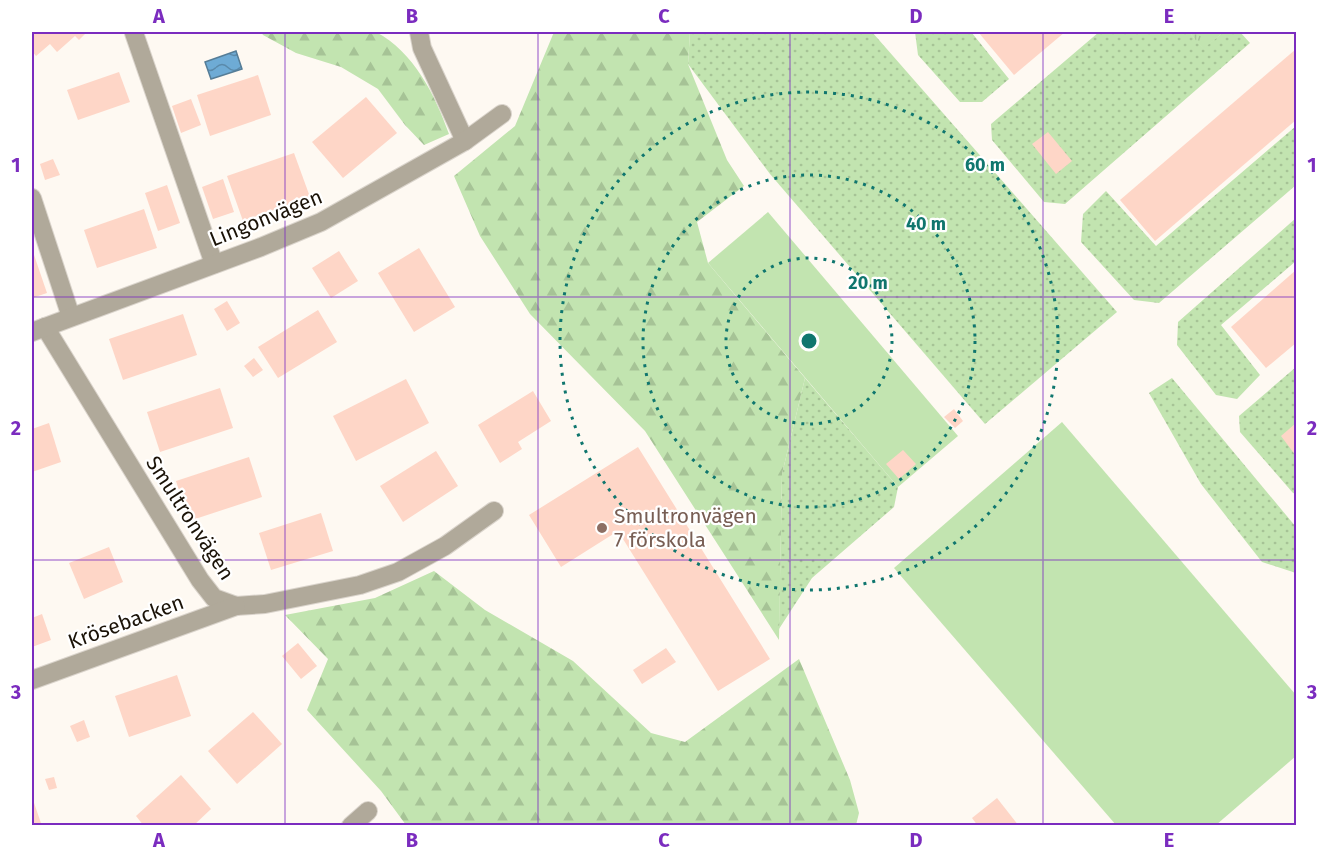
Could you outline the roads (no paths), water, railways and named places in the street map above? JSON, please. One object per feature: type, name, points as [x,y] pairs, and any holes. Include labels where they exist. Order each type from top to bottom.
[{"type":"street","points":[[419,32],[422,48],[465,141]]},
{"type":"street","points":[[134,33],[214,264]]},
{"type":"street","name":"Lingonvägen","points":[[38,329],[261,247],[321,222],[465,141],[502,114]]},
{"type":"street","points":[[32,198],[71,317]]},
{"type":"street","name":"Smultronvägen","points":[[38,329],[200,580],[214,598],[236,606],[265,604],[360,585],[398,572],[445,546],[494,511]]},
{"type":"street","name":"Krösebacken","points":[[32,681],[236,606]]},
{"type":"street","points":[[351,825],[368,811]]},
{"type":"water","points":[[236,51],[242,69],[211,79],[205,62]]},
{"type":"place","name":"Smultronvägen 7 förskola","points":[[602,528]]}]
